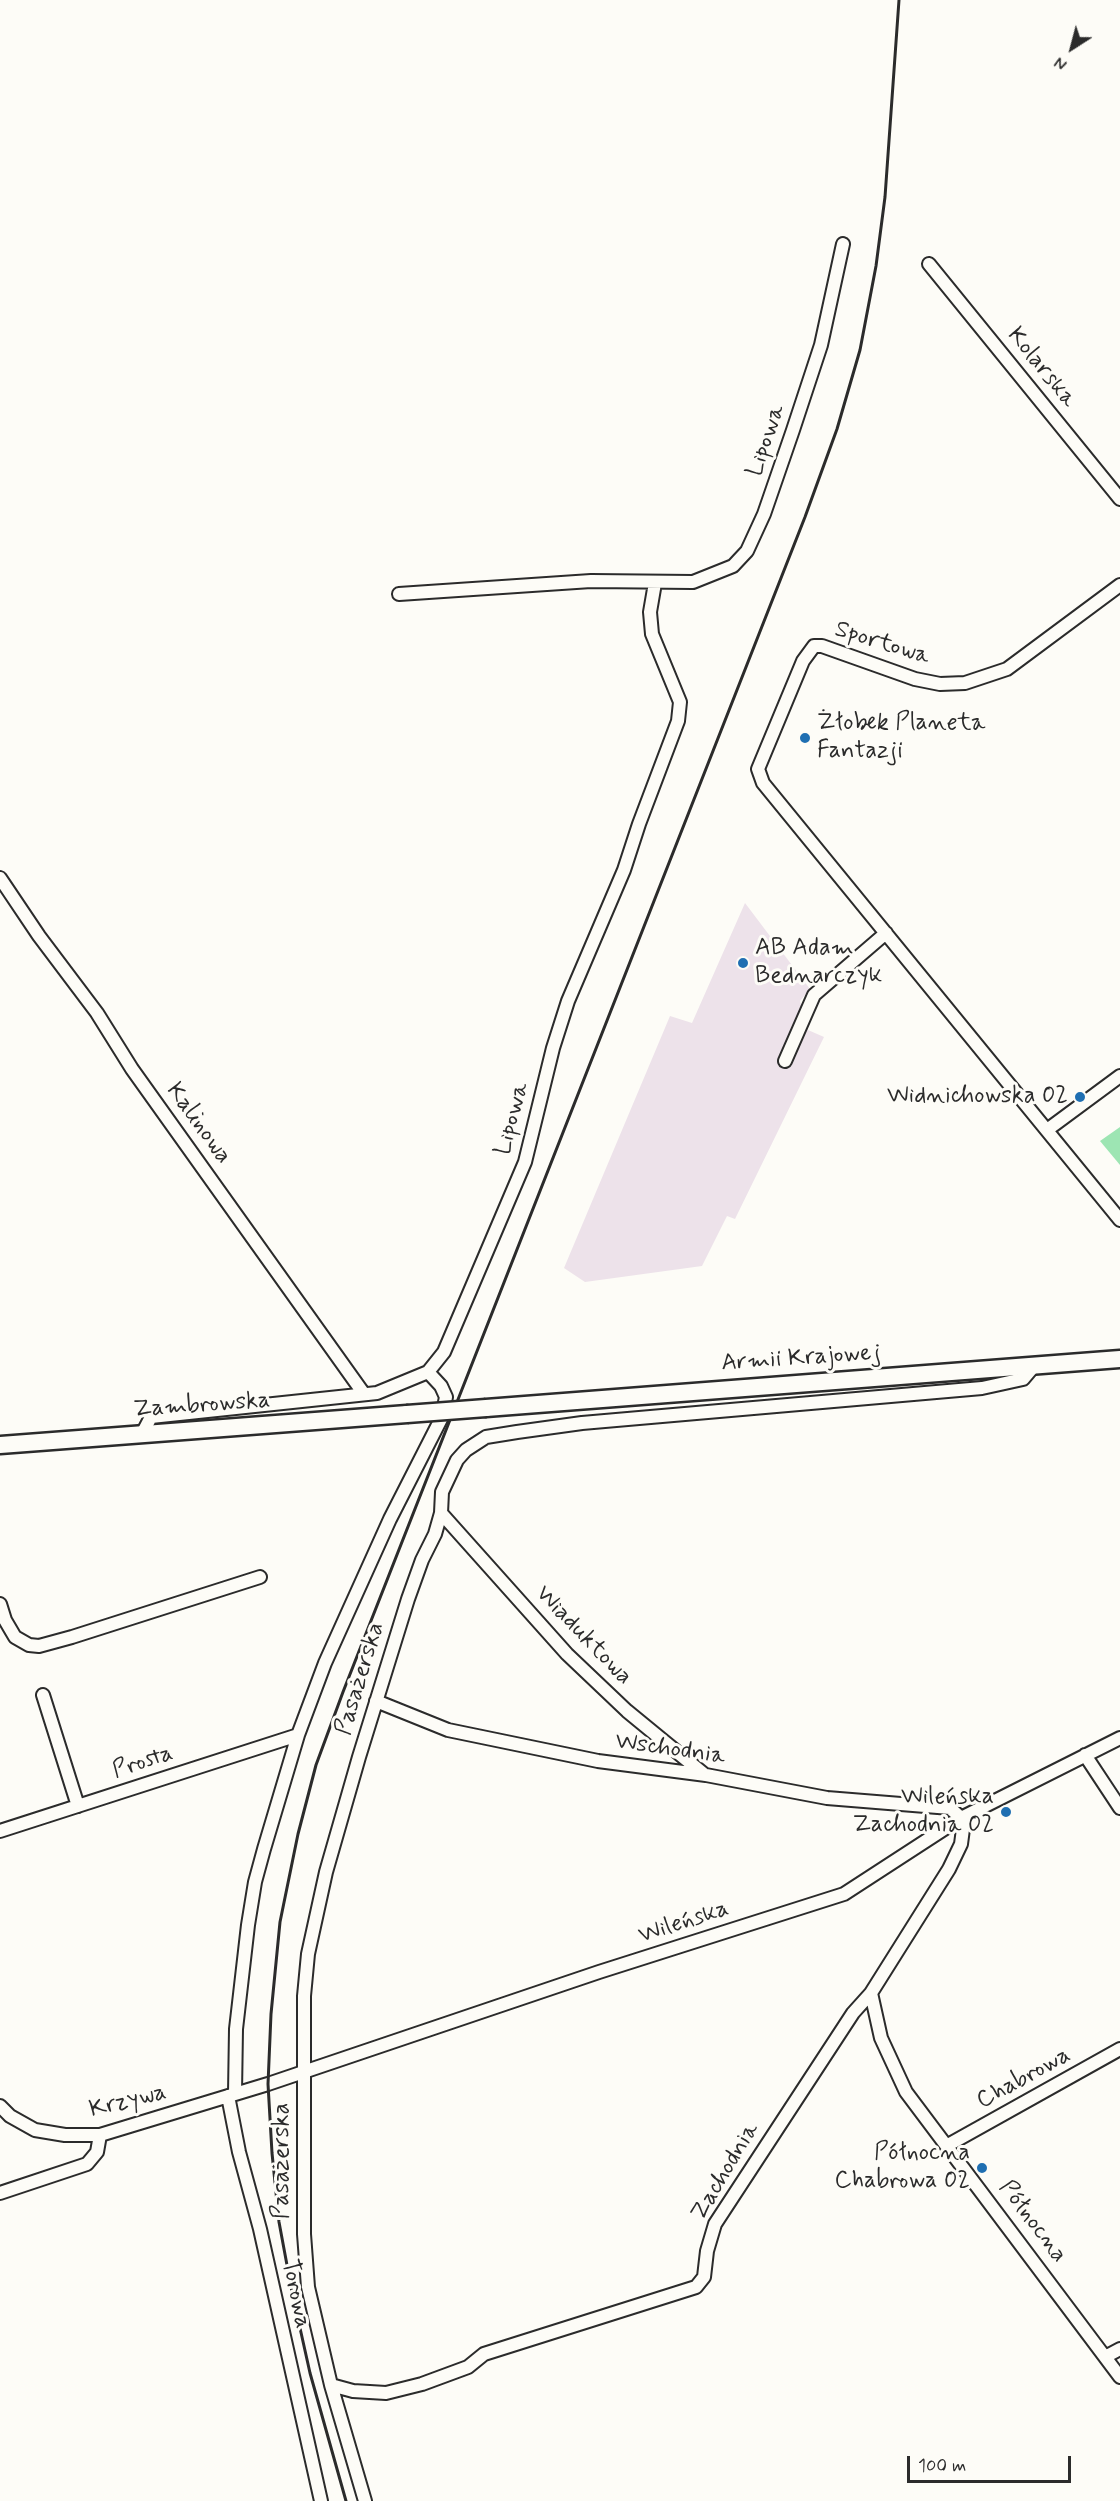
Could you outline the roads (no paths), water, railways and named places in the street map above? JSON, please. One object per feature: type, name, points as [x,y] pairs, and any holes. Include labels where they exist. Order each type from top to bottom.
[{"type":"main road","name":"Armii Krajowej","points":[[407,1414],[1120,1359]]},
{"type":"main road","name":"Zambrowska","points":[[0,1445],[407,1414]]},
{"type":"street","name":"Lipowa","points":[[399,594],[591,581],[693,582],[733,566],[747,551],[764,514],[821,345],[843,244]]},
{"type":"street","name":"Kolarska","points":[[929,264],[1120,500]]},
{"type":"street","name":"Lipowa","points":[[428,1372],[444,1352],[525,1162],[553,1048],[568,1001],[624,870],[678,721],[680,702],[652,634],[650,612],[655,583]]},
{"type":"street","name":"Sportowa","points":[[886,933],[759,775],[758,769],[803,661],[814,646],[822,646],[915,679],[940,684],[965,683],[1007,669],[1120,585]]},
{"type":"street","name":"Kalinowa","points":[[0,878],[39,936],[97,1013],[132,1069],[364,1394]]},
{"type":"street","points":[[785,1061],[814,995],[886,933],[1120,1220]]},
{"type":"street","points":[[1047,1130],[1120,1076]]},
{"type":"street","name":"Pasażerska","points":[[365,2501],[331,2385],[308,2287],[304,2234],[304,1996],[308,1954],[327,1872],[408,1599],[441,1513],[442,1492],[457,1460],[466,1450],[486,1437],[582,1423],[982,1388],[1023,1379],[1035,1366]]},
{"type":"street","points":[[142,1434],[151,1417],[364,1394],[386,1390],[428,1372]]},
{"type":"street","name":"Torowa","points":[[321,2501],[260,2229],[239,2152],[232,2094],[237,2030],[255,1882],[298,1735],[345,1618],[390,1519],[442,1417],[446,1397],[441,1386],[428,1372]]},
{"type":"street","name":"Wiaduktowa","points":[[441,1513],[567,1654],[636,1718],[706,1775]]},
{"type":"street","points":[[0,1604],[5,1620],[15,1637],[29,1645],[39,1646],[260,1577]]},
{"type":"street","points":[[43,1695],[78,1806]]},
{"type":"street","name":"Wschodnia","points":[[376,1701],[448,1730],[597,1761],[706,1775],[827,1798],[950,1808],[961,1818]]},
{"type":"street","name":"Prosta","points":[[0,1831],[298,1735]]},
{"type":"street","name":"Wileńska","points":[[232,2094],[844,1894],[961,1818],[1120,1738]]},
{"type":"street","points":[[1085,1755],[1120,1808]]},
{"type":"street","name":"Zachodnia","points":[[331,2385],[353,2391],[386,2393],[422,2384],[468,2367],[484,2354],[696,2287],[704,2277],[707,2251],[715,2224],[853,2013],[871,1993],[949,1869],[961,1844],[963,1829],[961,1818]]},
{"type":"street","name":"Północna","points":[[871,1993],[881,2038],[906,2092],[1120,2377]]},
{"type":"street","name":"Chabrowa","points":[[948,2145],[1120,2049]]},
{"type":"street","name":"Krzywa","points":[[0,2106],[10,2116],[35,2130],[100,2135],[232,2094]]},
{"type":"street","points":[[0,2193],[87,2164],[97,2152],[100,2135]]},
{"type":"street","points":[[1105,2357],[1120,2349]]},
{"type":"railway","points":[[346,2501],[310,2373],[292,2292],[279,2222],[272,2153],[268,2084],[271,2014],[280,1922],[298,1834],[316,1765],[343,1692],[805,517],[837,429],[860,350],[876,266],[885,197],[899,0]]},
{"type":"place","name":"Żłobek Planeta Fantazji","points":[[805,738]]},
{"type":"place","name":"AB Adam Bednarczyk","points":[[743,963]]},
{"type":"place","name":"Widnichowska 02","points":[[1080,1097]]},
{"type":"place","name":"Wileńska Zachodnia 02","points":[[1006,1812]]},
{"type":"place","name":"Północna Chabrowa 02","points":[[982,2168]]}]
